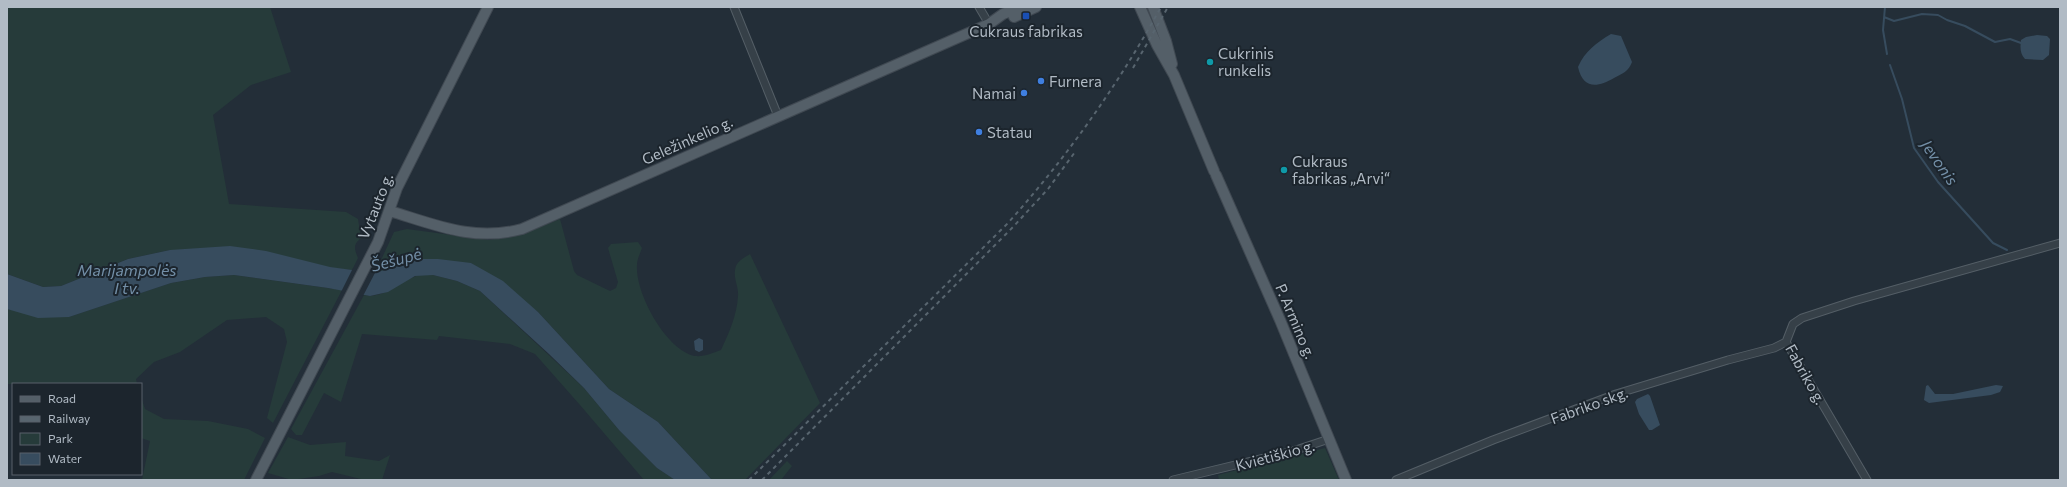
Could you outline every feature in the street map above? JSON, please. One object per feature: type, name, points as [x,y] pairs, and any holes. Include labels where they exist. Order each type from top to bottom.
[{"type":"main road","name":"Vytauto g.","points":[[256,480],[378,242],[397,188],[488,7]]},
{"type":"main road","name":"Geležinkelio g.","points":[[390,211],[464,233],[489,235],[510,232],[539,222],[989,24],[1003,14],[1021,7]]},
{"type":"main road","name":"Geležinkelio g.","points":[[989,24],[1006,21],[1036,7]]},
{"type":"main road","name":"P. Armino g.","points":[[1153,7],[1166,41],[1174,75]]},
{"type":"main road","name":"P. Armino g.","points":[[1141,8],[1157,45],[1174,75],[1215,173],[1280,320],[1346,480]]},
{"type":"street","points":[[734,7],[778,116]]},
{"type":"street","points":[[979,7],[989,24]]},
{"type":"street","name":"Fabriko g.","points":[[1867,480],[1786,342],[1793,324],[1802,318],[1854,301],[2060,243]]},
{"type":"street","name":"Fabriko skg.","points":[[1396,480],[1493,440],[1616,394],[1728,360],[1774,348],[1786,342]]},
{"type":"street","name":"Kvietiškio g.","points":[[1173,480],[1293,451],[1329,440]]},
{"type":"green space","points":[[7,7],[270,7],[291,72],[251,85],[213,115],[229,204],[346,212],[358,219],[361,238],[355,245],[358,258],[352,270],[170,250],[128,259],[61,286],[43,287],[7,274]]},
{"type":"green space","points":[[560,219],[574,271],[577,275],[610,291],[616,288],[618,282],[608,248],[611,244],[638,242],[642,248],[637,263],[638,277],[641,290],[654,319],[673,343],[684,352],[695,356],[705,355],[721,350],[736,310],[738,292],[735,274],[736,266],[750,254],[820,403],[745,480],[712,480],[658,422],[609,389],[538,312],[471,263],[375,273],[394,232],[407,229],[489,240],[523,234]]},
{"type":"green space","points":[[234,275],[342,290],[273,423],[267,418],[287,342],[284,329],[266,317],[227,320],[180,352],[154,362],[136,379],[137,383],[7,384],[7,309],[69,317],[171,283],[205,277]]},
{"type":"green space","points":[[433,275],[457,281],[480,291],[584,388],[619,430],[657,468],[675,480],[644,480],[535,354],[510,344],[439,336],[437,340],[362,334],[341,402],[324,393],[302,435],[296,435],[291,429],[364,295],[378,295],[416,276]]},
{"type":"green space","points":[[142,400],[145,409],[164,419],[208,421],[248,429],[265,438],[244,480],[142,480],[150,441],[142,438]]},
{"type":"green space","points":[[288,437],[310,445],[346,442],[345,456],[379,461],[390,455],[382,480],[365,480],[332,472],[319,476],[292,480],[268,473]]},
{"type":"green space","points":[[1325,448],[1339,480],[1219,480],[1218,475]]},
{"type":"green space","points":[[787,461],[792,466],[781,480],[769,480]]},
{"type":"water","points":[[1611,34],[1621,36],[1632,62],[1631,65],[1625,72],[1602,84],[1596,85],[1587,83],[1580,74],[1578,67],[1584,56],[1592,48]]},
{"type":"water","points":[[2037,35],[2047,36],[2050,39],[2049,55],[2043,60],[2025,59],[2022,55],[2020,45],[2021,40],[2026,37]]},
{"type":"water","name":"Marijampolės I tv.","points":[[230,246],[266,251],[330,267],[375,273],[416,259],[438,259],[471,263],[503,281],[538,312],[609,389],[658,422],[712,480],[675,480],[657,468],[619,430],[584,388],[480,291],[457,281],[433,275],[415,276],[388,292],[370,296],[328,288],[234,275],[205,277],[171,283],[69,317],[38,318],[7,309],[7,274],[43,287],[61,286],[128,259],[170,250]]},
{"type":"water","points":[[699,338],[703,340],[703,350],[699,352],[695,350],[694,341]]},
{"type":"water","points":[[1928,385],[1935,394],[1953,394],[1996,385],[2003,386],[2000,392],[1991,395],[1929,403],[1924,400],[1926,386]]},
{"type":"water","points":[[1648,394],[1660,425],[1652,430],[1649,430],[1639,414],[1635,402],[1637,399]]},
{"type":"pier","points":[[353,268],[376,271],[363,296],[341,292]]},
{"type":"waterway","name":"Jevonis","points":[[1885,7],[1883,30],[1887,54]]},
{"type":"waterway","points":[[1884,17],[1894,21],[1922,14],[1938,15],[1947,20],[1965,26],[1995,42],[2010,39],[2021,43]]},
{"type":"waterway","name":"Jevonis","points":[[1890,65],[1902,99],[1914,148],[1938,182],[1993,243],[2007,250]]},
{"type":"railway","points":[[749,480],[1008,223],[1030,198],[1090,120],[1127,64],[1161,7]]},
{"type":"railway","points":[[1133,68],[1168,7]]},
{"type":"railway","points":[[762,480],[1013,227],[1048,189],[1075,152]]},
{"type":"place","name":"Cukraus fabrikas","points":[[1026,16]]},
{"type":"place","name":"Cukrinis runkelis","points":[[1210,62]]},
{"type":"place","name":"Furnera","points":[[1041,81]]},
{"type":"place","name":"Namai","points":[[1024,93]]},
{"type":"place","name":"Statau","points":[[979,132]]},
{"type":"place","name":"Cukraus fabrikas „Arvi“","points":[[1284,170]]},
{"type":"water label","name":"Šešupė","points":[[396,259]]}]
